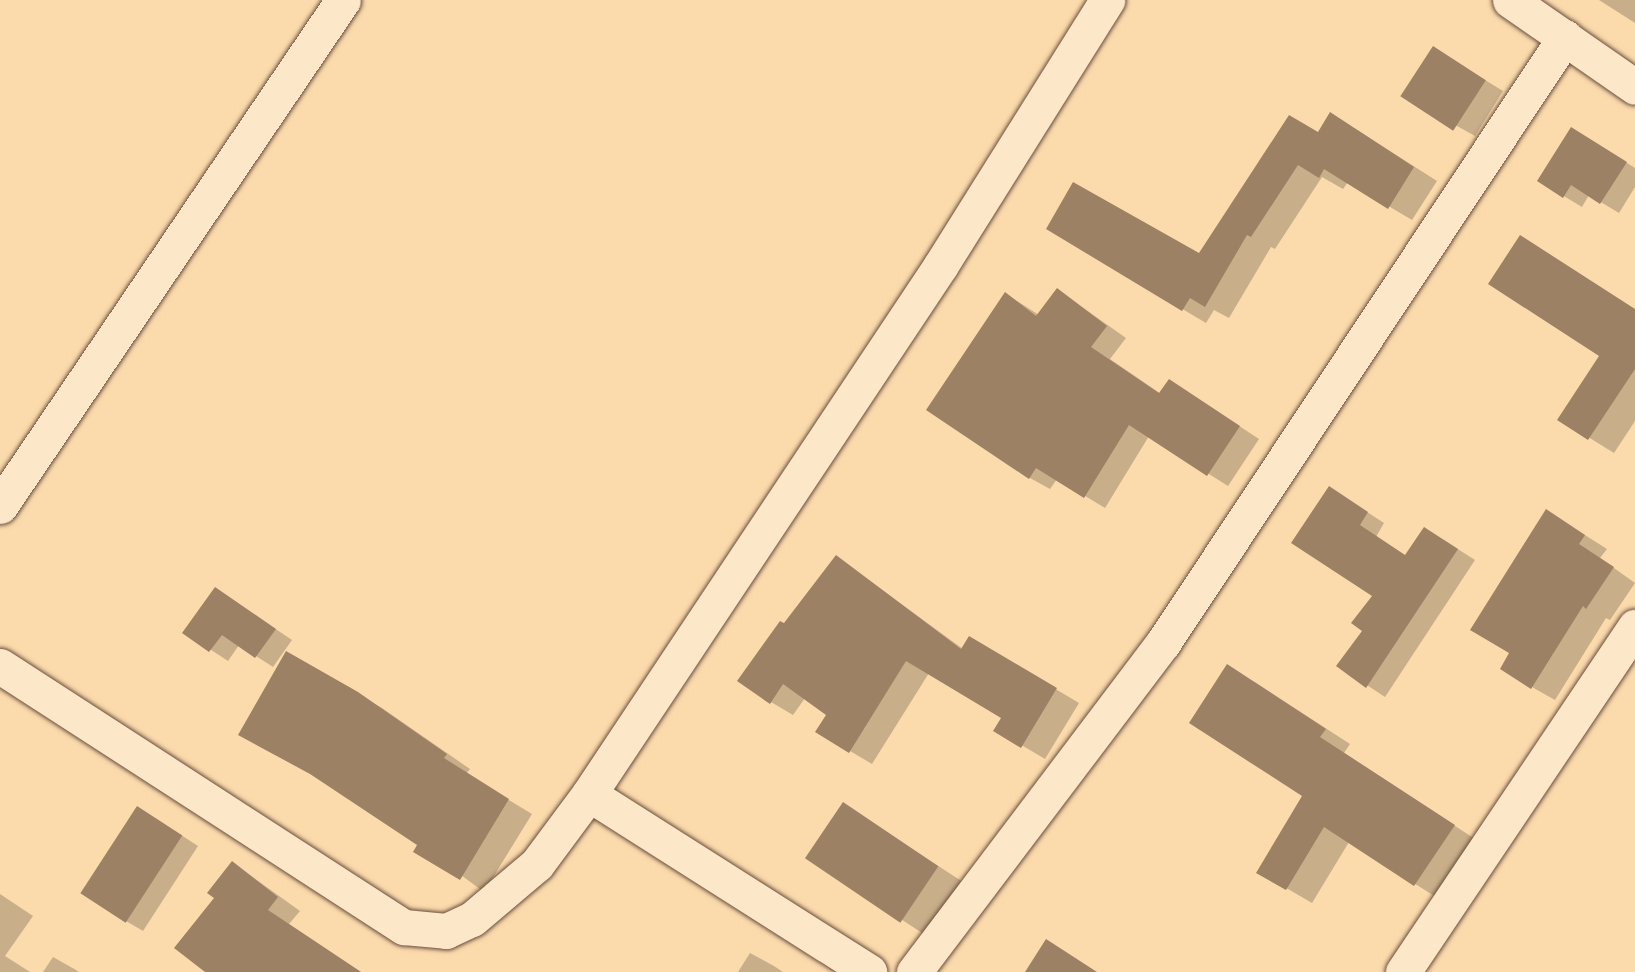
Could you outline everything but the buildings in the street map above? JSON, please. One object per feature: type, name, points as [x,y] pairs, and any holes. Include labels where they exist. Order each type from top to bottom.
[{"type":"street","points":[[0,506],[343,0]]},
{"type":"street","points":[[0,666],[404,927],[426,932],[446,931],[472,919],[537,864],[589,794],[941,265],[1107,0]]},
{"type":"street","points":[[1510,0],[1635,87]]},
{"type":"street","points":[[914,972],[1163,643],[1565,37]]},
{"type":"street","points":[[1402,972],[1635,627]]},
{"type":"street","points":[[589,794],[869,972]]}]
